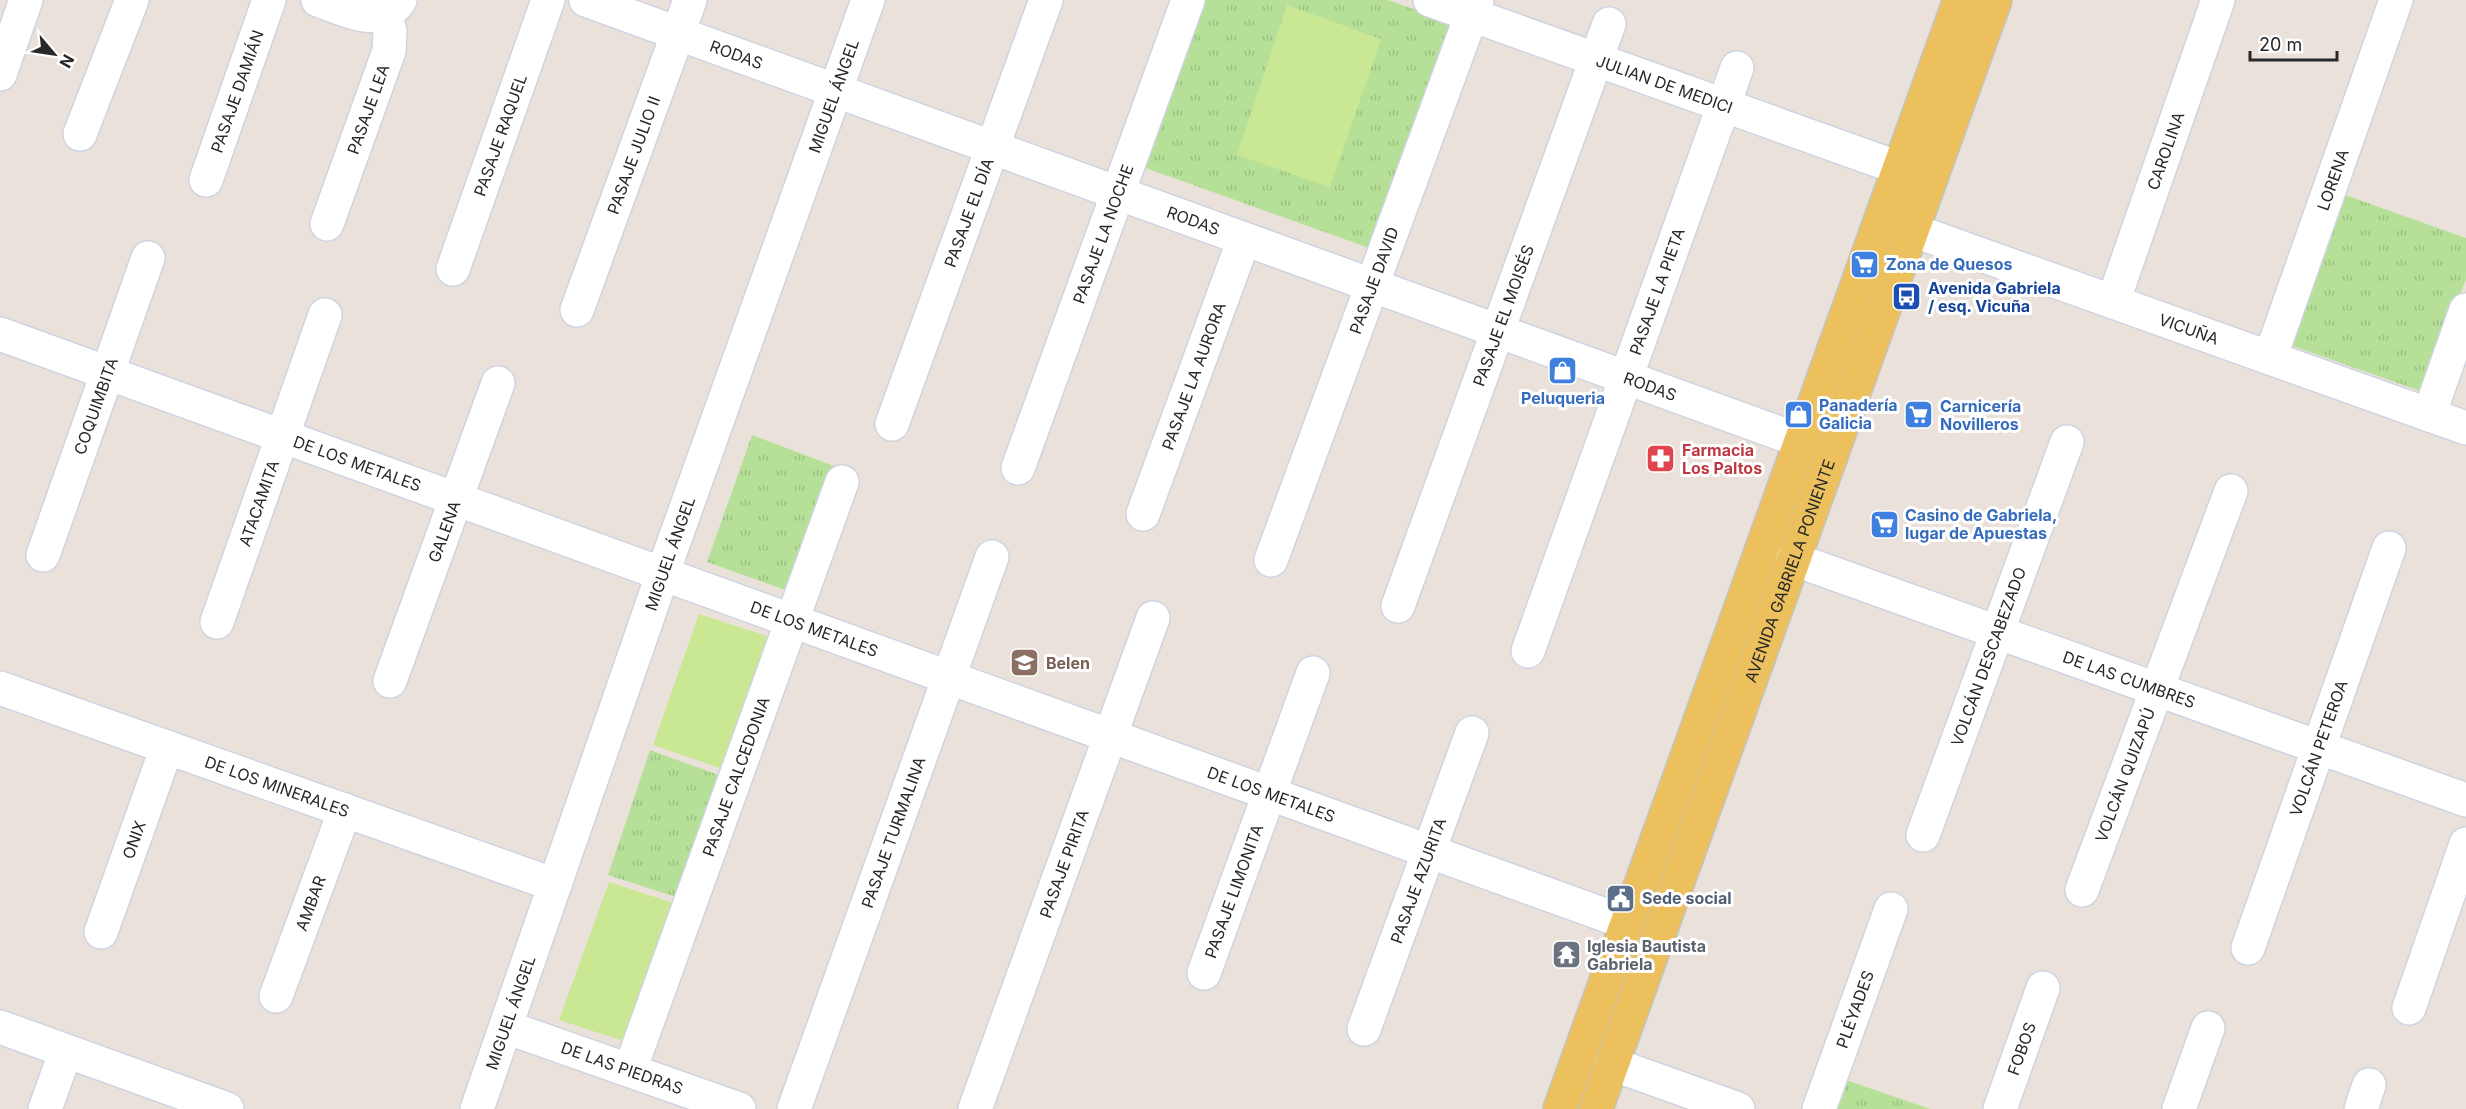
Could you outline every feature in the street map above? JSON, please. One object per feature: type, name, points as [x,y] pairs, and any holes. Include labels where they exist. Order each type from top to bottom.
[{"type":"main road","name":"AVENIDA GABRIELA PONIENTE","points":[[1560,1109],[1960,0]]},
{"type":"main road","name":"AVENIDA GABRIELA PONIENTE","points":[[1596,1109],[1993,6]]},
{"type":"street","points":[[0,74],[26,0]]},
{"type":"street","points":[[80,134],[132,0]]},
{"type":"street","name":"PASAJE DAMIÁN","points":[[206,180],[269,0]]},
{"type":"street","points":[[318,0],[367,16],[393,7]]},
{"type":"street","name":"PASAJE RAQUEL","points":[[453,269],[548,0]]},
{"type":"street","name":"RODAS","points":[[586,0],[1801,441]]},
{"type":"street","name":"PASAJE JULIO II","points":[[577,310],[690,0]]},
{"type":"street","name":"MIGUEL ÁNGEL","points":[[477,1109],[663,574],[868,0]]},
{"type":"street","name":"PASAJE EL DÍA","points":[[892,424],[1046,0]]},
{"type":"street","name":"PASAJE LA NOCHE","points":[[1018,468],[1188,0]]},
{"type":"street","name":"JULIAN DE MEDICI","points":[[1430,0],[1474,8],[1596,60],[1899,168]]},
{"type":"street","points":[[1960,0],[1993,6]]},
{"type":"street","name":"CAROLINA","points":[[2113,302],[2218,0]]},
{"type":"street","name":"LORENA","points":[[2270,358],[2396,0]]},
{"type":"street","name":"PASAJE LEA","points":[[327,224],[389,51],[393,7]]},
{"type":"street","name":"PASAJE DAVID","points":[[1271,560],[1474,8]]},
{"type":"street","name":"PASAJE EL MOISÉS","points":[[1398,606],[1609,24]]},
{"type":"street","name":"PASAJE LA PIETA","points":[[1528,651],[1737,68]]},
{"type":"street","name":"VICUÑA","points":[[1912,230],[2466,428]]},
{"type":"street","name":"PASAJE LA AURORA","points":[[1143,514],[1244,239]]},
{"type":"street","name":"COQUIMBITA","points":[[43,555],[148,258]]},
{"type":"street","points":[[2429,415],[2466,310]]},
{"type":"street","name":"ATACAMITA","points":[[217,622],[325,315]]},
{"type":"street","name":"DE LOS METALES","points":[[0,334],[1627,923]]},
{"type":"street","name":"GALENA","points":[[390,681],[498,383]]},
{"type":"street","name":"VOLCÁN DESCABEZADO","points":[[1923,835],[2067,442]]},
{"type":"street","name":"PASAJE CALCEDONIA","points":[[630,1070],[842,482]]},
{"type":"street","name":"VOLCÁN QUIZAPÚ","points":[[2082,890],[2231,491]]},
{"type":"street","name":"VOLCÁN PETEROA","points":[[2248,948],[2389,548]]},
{"type":"street","name":"PASAJE TURMALINA","points":[[794,1109],[992,557]]},
{"type":"street","name":"DE LAS CUMBRES","points":[[1793,559],[2466,800]]},
{"type":"street","name":"PASAJE PIRITA","points":[[975,1109],[1153,618]]},
{"type":"street","name":"PASAJE LIMONITA","points":[[1204,973],[1313,674]]},
{"type":"street","name":"DE LOS MINERALES","points":[[0,688],[555,885]]},
{"type":"street","name":"PASAJE AZURITA","points":[[1364,1029],[1472,733]]},
{"type":"street","name":"ONIX","points":[[102,932],[167,747]]},
{"type":"street","name":"AMBAR","points":[[276,996],[345,810]]},
{"type":"street","points":[[2409,1008],[2466,844]]},
{"type":"street","name":"PLÉYADES","points":[[1819,1109],[1891,909]]},
{"type":"street","name":"FOBOS","points":[[2000,1109],[2043,988]]},
{"type":"street","points":[[0,1027],[227,1109]]},
{"type":"street","name":"DE LAS PIEDRAS","points":[[506,1027],[739,1109]]},
{"type":"street","points":[[2179,1109],[2208,1028]]},
{"type":"street","points":[[45,1109],[66,1051]]},
{"type":"street","points":[[1612,1064],[1738,1109]]},
{"type":"green space","points":[[1198,0],[1388,0],[1455,24],[1372,249],[1140,166]]},
{"type":"green space","points":[[1287,5],[1381,39],[1330,187],[1237,155]]},
{"type":"green space","points":[[2345,195],[2466,238],[2466,279],[2423,392],[2290,345]]},
{"type":"green space","points":[[752,435],[834,466],[785,590],[707,562]]},
{"type":"green space","points":[[699,614],[773,638],[726,770],[653,745]]},
{"type":"green space","points":[[650,750],[721,776],[679,898],[608,875]]},
{"type":"green space","points":[[609,882],[676,904],[630,1043],[559,1020]]},
{"type":"green space","points":[[1846,1080],[1930,1109],[1835,1109]]},
{"type":"place","name":"Zona de Quesos","points":[[1865,264]]},
{"type":"place","name":"Avenida Gabriela / esq. Vicuña","points":[[1907,297]]},
{"type":"place","name":"Peluqueria","points":[[1563,370]]},
{"type":"place","name":"Panadería Galicia","points":[[1798,414]]},
{"type":"place","name":"Carnicería Novilleros","points":[[1919,415]]},
{"type":"place","name":"Farmacia Los Paltos","points":[[1661,459]]},
{"type":"place","name":"Casino de Gabriela, lugar de Apuestas","points":[[1884,524]]},
{"type":"place","name":"Belen","points":[[1025,663]]},
{"type":"place","name":"Sede social","points":[[1621,898]]},
{"type":"place","name":"Iglesia Bautista Gabriela","points":[[1566,955]]}]
